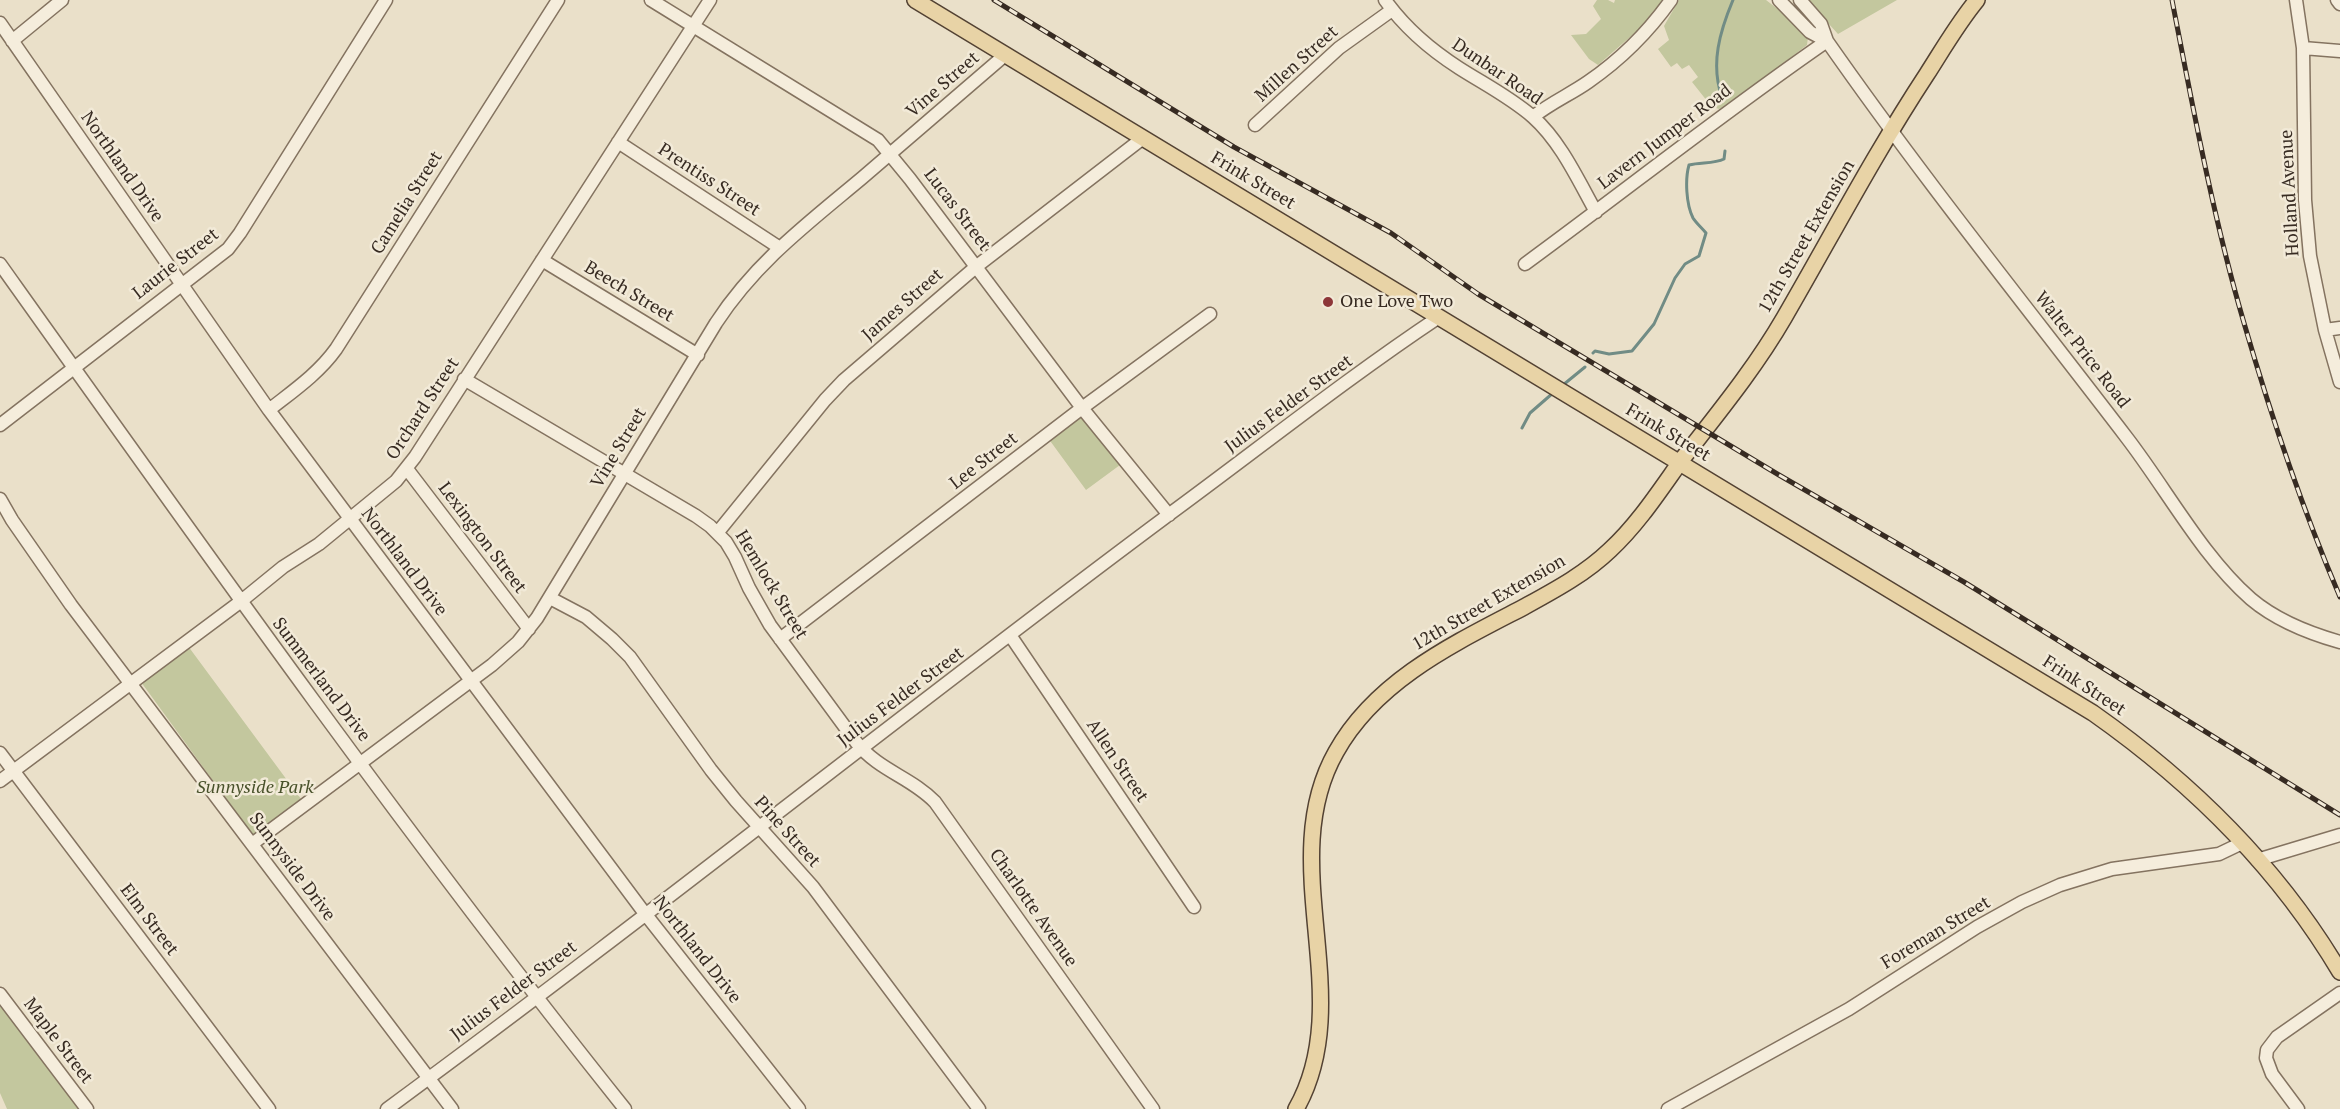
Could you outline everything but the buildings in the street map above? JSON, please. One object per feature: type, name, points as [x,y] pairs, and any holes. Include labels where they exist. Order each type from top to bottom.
[{"type":"main road","name":"Frink Street","points":[[915,0],[2093,713],[2175,775],[2242,843],[2300,912],[2340,972]]},
{"type":"main road","name":"12th Street Extension","points":[[1296,1109],[1309,1082],[1317,1052],[1321,1007],[1312,843],[1324,778],[1347,733],[1404,675],[1565,585],[1609,551],[1636,523],[1761,356],[1890,131],[1977,0]]},
{"type":"street","points":[[12,41],[62,0]]},
{"type":"street","name":"Laurie Street","points":[[0,425],[181,283],[220,256],[235,242],[386,0]]},
{"type":"street","name":"Camelia Street","points":[[269,410],[313,375],[336,349],[558,0]]},
{"type":"street","name":"Lucas Street","points":[[651,0],[870,134],[890,154],[977,266],[1082,408],[1168,515]]},
{"type":"street","name":"Orchard Street","points":[[0,781],[240,602],[283,567],[319,544],[396,481],[407,469],[710,0]]},
{"type":"street","points":[[1533,117],[1568,96],[1605,69],[1640,37],[1671,0]]},
{"type":"street","points":[[1779,0],[1810,32],[1827,41]]},
{"type":"street","points":[[1800,0],[1821,24],[1827,41]]},
{"type":"street","name":"Holland Avenue","points":[[2295,0],[2303,48],[2305,200],[2308,241],[2325,330],[2340,382]]},
{"type":"street","points":[[2337,0],[2340,4]]},
{"type":"street","name":"Dunbar Road","points":[[1389,5],[1406,26],[1444,58],[1505,95],[1533,117],[1557,146],[1596,212]]},
{"type":"street","name":"Millen Street","points":[[1255,125],[1389,5]]},
{"type":"street","name":"Northland Drive","points":[[0,23],[269,410],[645,914],[799,1109]]},
{"type":"street","name":"Walter Price Road","points":[[1827,41],[1890,131],[2135,448],[2227,575],[2253,601],[2274,615],[2299,629],[2340,642]]},
{"type":"street","name":"Lavern Jumper Road","points":[[1525,264],[1754,92],[1827,41]]},
{"type":"street","points":[[2303,48],[2340,51]]},
{"type":"street","name":"Vine Street","points":[[252,844],[505,654],[529,629],[730,301],[762,264],[1005,55]]},
{"type":"street","name":"James Street","points":[[718,532],[825,400],[844,380],[977,266],[1143,138]]},
{"type":"street","name":"Prentiss Street","points":[[618,142],[780,248]]},
{"type":"street","name":"Beech Street","points":[[542,260],[698,355]]},
{"type":"street","name":"Summerland Drive","points":[[0,264],[240,602],[536,997],[625,1109]]},
{"type":"street","name":"Lee Street","points":[[780,639],[1082,408],[1210,314]]},
{"type":"street","name":"Julius Felder Street","points":[[387,1109],[1168,515],[1439,317]]},
{"type":"street","points":[[2325,330],[2340,328]]},
{"type":"street","name":"Hemlock Street","points":[[464,379],[696,516],[718,532],[731,549],[749,588],[780,639],[862,749]]},
{"type":"street","name":"Lexington Street","points":[[407,469],[529,629]]},
{"type":"street","name":"Sunnyside Drive","points":[[0,499],[71,605],[452,1109]]},
{"type":"street","name":"Pine Street","points":[[550,598],[586,617],[630,657],[711,770],[813,887],[980,1109]]},
{"type":"street","name":"Allen Street","points":[[1010,635],[1194,908]]},
{"type":"street","name":"Charlotte Avenue","points":[[862,749],[892,774],[915,785],[935,802],[1153,1109]]},
{"type":"street","name":"Elm Street","points":[[0,753],[269,1109]]},
{"type":"street","points":[[2257,860],[2340,835]]},
{"type":"street","name":"Foreman Street","points":[[1668,1109],[1849,1009],[1977,927],[2031,898],[2060,885],[2112,869],[2219,854],[2242,843]]},
{"type":"street","points":[[2298,1109],[2272,1074],[2266,1058],[2267,1050],[2277,1037],[2340,993]]},
{"type":"street","name":"Maple Street","points":[[0,994],[87,1109]]},
{"type":"green space","points":[[1597,0],[1608,0],[1614,3],[1615,0],[1664,0],[1645,24],[1598,65],[1589,59],[1571,35],[1586,34],[1601,19],[1593,6]]},
{"type":"green space","points":[[1679,0],[1766,0],[1802,28],[1808,37],[1807,45],[1729,105],[1719,109],[1711,106],[1692,82],[1698,77],[1689,65],[1682,69],[1677,63],[1671,67],[1658,49],[1669,40],[1664,26]]},
{"type":"green space","points":[[1807,0],[1897,0],[1838,34]]},
{"type":"green space","points":[[1082,413],[1120,465],[1086,490],[1048,438]]},
{"type":"green space","name":"Sunnyside Park","points":[[188,646],[301,799],[254,837],[141,682]]},
{"type":"green space","points":[[0,1000],[82,1109],[7,1109],[0,1093]]},
{"type":"waterway","points":[[1722,97],[1718,85],[1718,48],[1733,0]]},
{"type":"waterway","points":[[1593,353],[1595,351],[1609,354],[1632,351],[1654,324],[1675,278],[1685,264],[1699,256],[1706,233],[1693,218],[1689,206],[1687,184],[1689,165],[1720,161],[1724,159],[1725,151]]},
{"type":"waterway","points":[[1563,385],[1585,367]]},
{"type":"waterway","points":[[1522,428],[1530,413],[1553,393]]},
{"type":"railway","points":[[994,0],[1234,147],[1391,233],[1478,294],[1779,475],[1964,582],[2340,815]]},
{"type":"railway","points":[[2172,0],[2213,203],[2244,323],[2288,461],[2340,597]]},
{"type":"place","name":"One Love Two","points":[[1328,302]]}]
